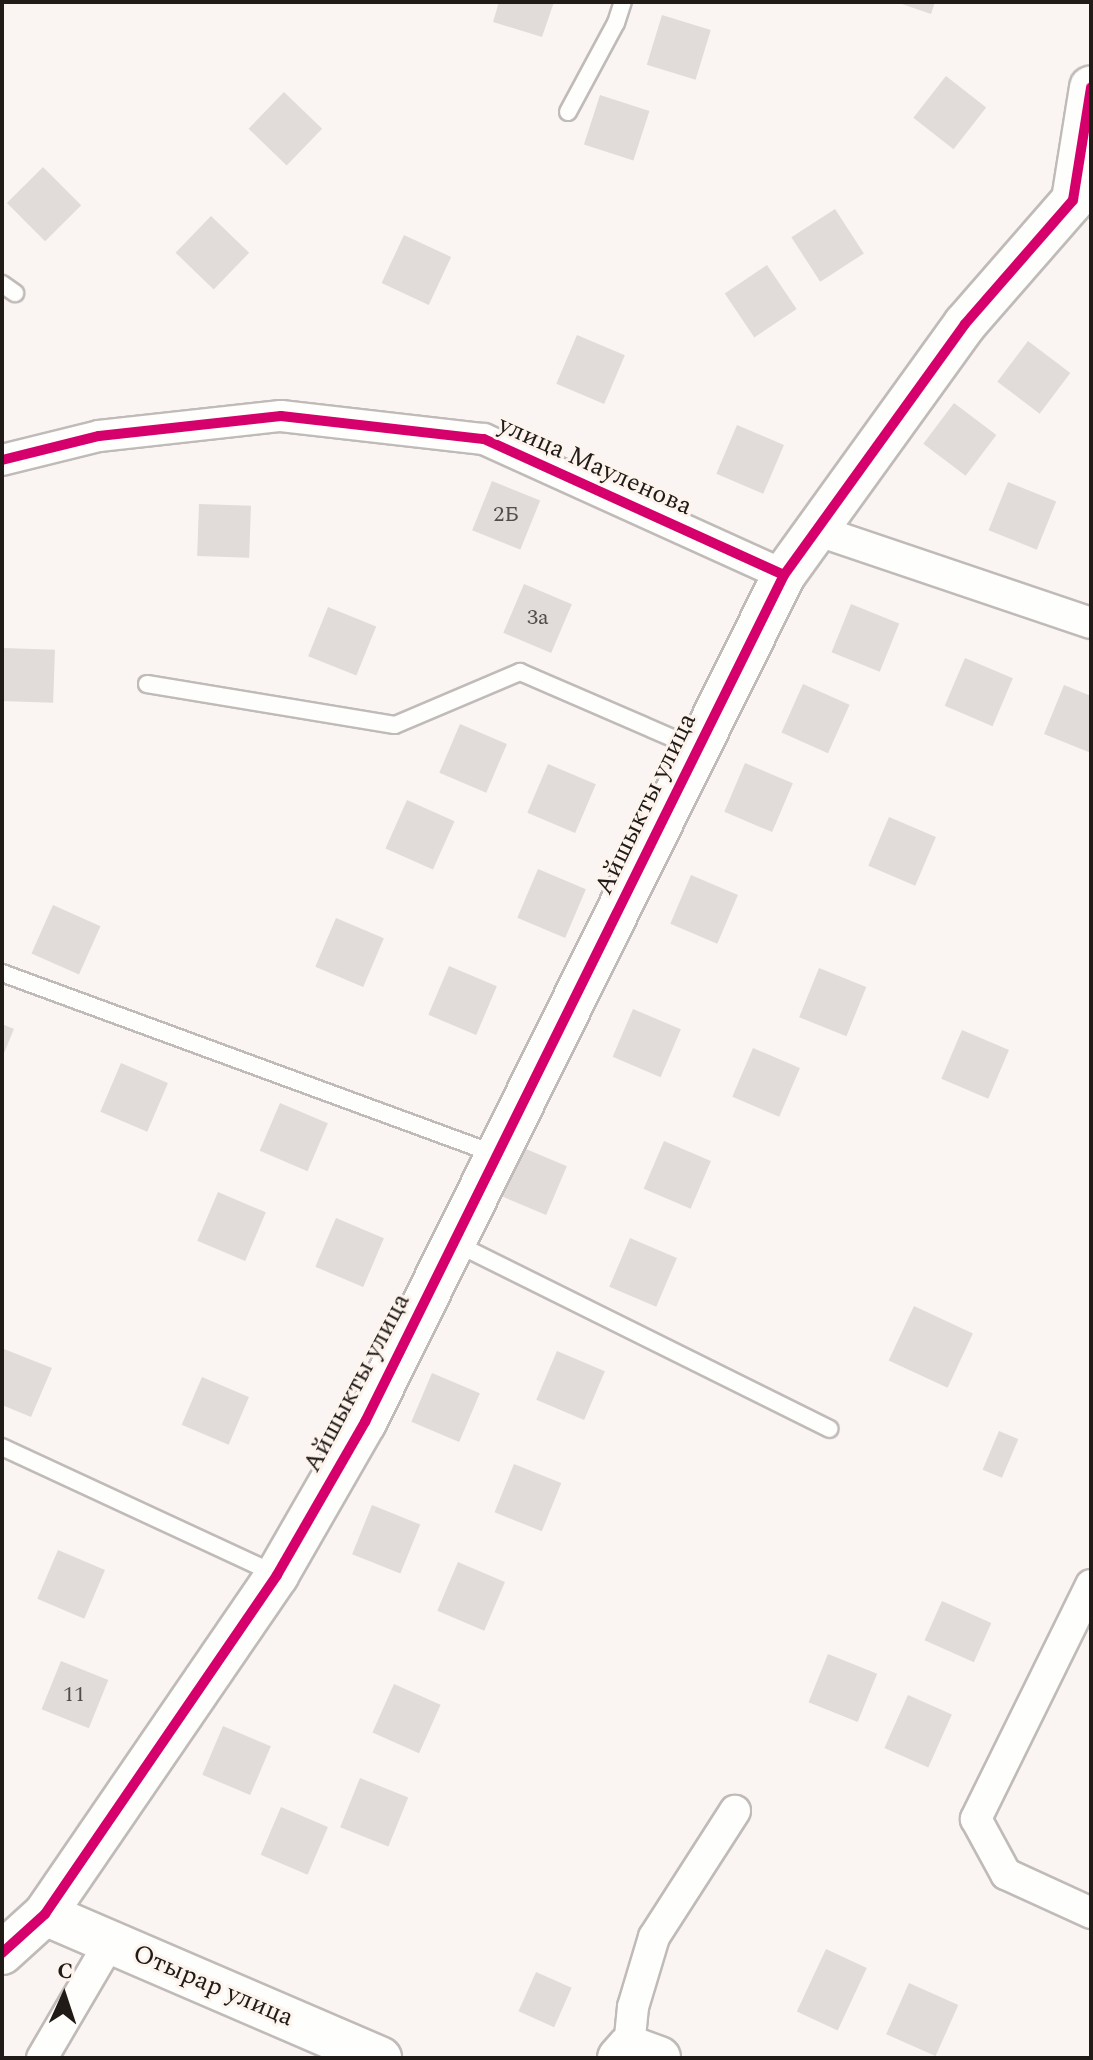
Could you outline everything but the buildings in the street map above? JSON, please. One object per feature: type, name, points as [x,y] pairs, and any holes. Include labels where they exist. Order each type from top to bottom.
[{"type":"street","name":"Айшыкты улица","points":[[5,1948],[45,1914],[277,1575],[365,1422],[784,575],[965,324],[1073,200],[1091,87]]},
{"type":"street","name":"улица Мауленова","points":[[2,460],[99,436],[281,416],[484,439],[784,575]]},
{"type":"street","points":[[816,530],[1091,623]]},
{"type":"street","points":[[1091,1585],[976,1819],[1006,1874],[1091,1913]]},
{"type":"street","points":[[635,2054],[633,2007],[654,1937],[735,1811]]},
{"type":"street","name":"Отырар улица","points":[[45,1914],[380,2058]]},
{"type":"street","points":[[42,2058],[110,1942]]},
{"type":"lane","points":[[568,112],[616,23],[623,2]]},
{"type":"lane","points":[[147,684],[395,725],[520,672],[698,748]]},
{"type":"lane","points":[[2,973],[497,1155]]},
{"type":"lane","points":[[454,1243],[829,1429]]},
{"type":"lane","points":[[2,1447],[277,1575]]},
{"type":"cycle path","points":[[2,1953],[45,1914],[277,1575],[365,1422],[784,575],[965,324],[1073,200],[1091,87]]},
{"type":"cycle path","points":[[2,460],[99,436],[281,416],[484,439],[784,575]]}]
